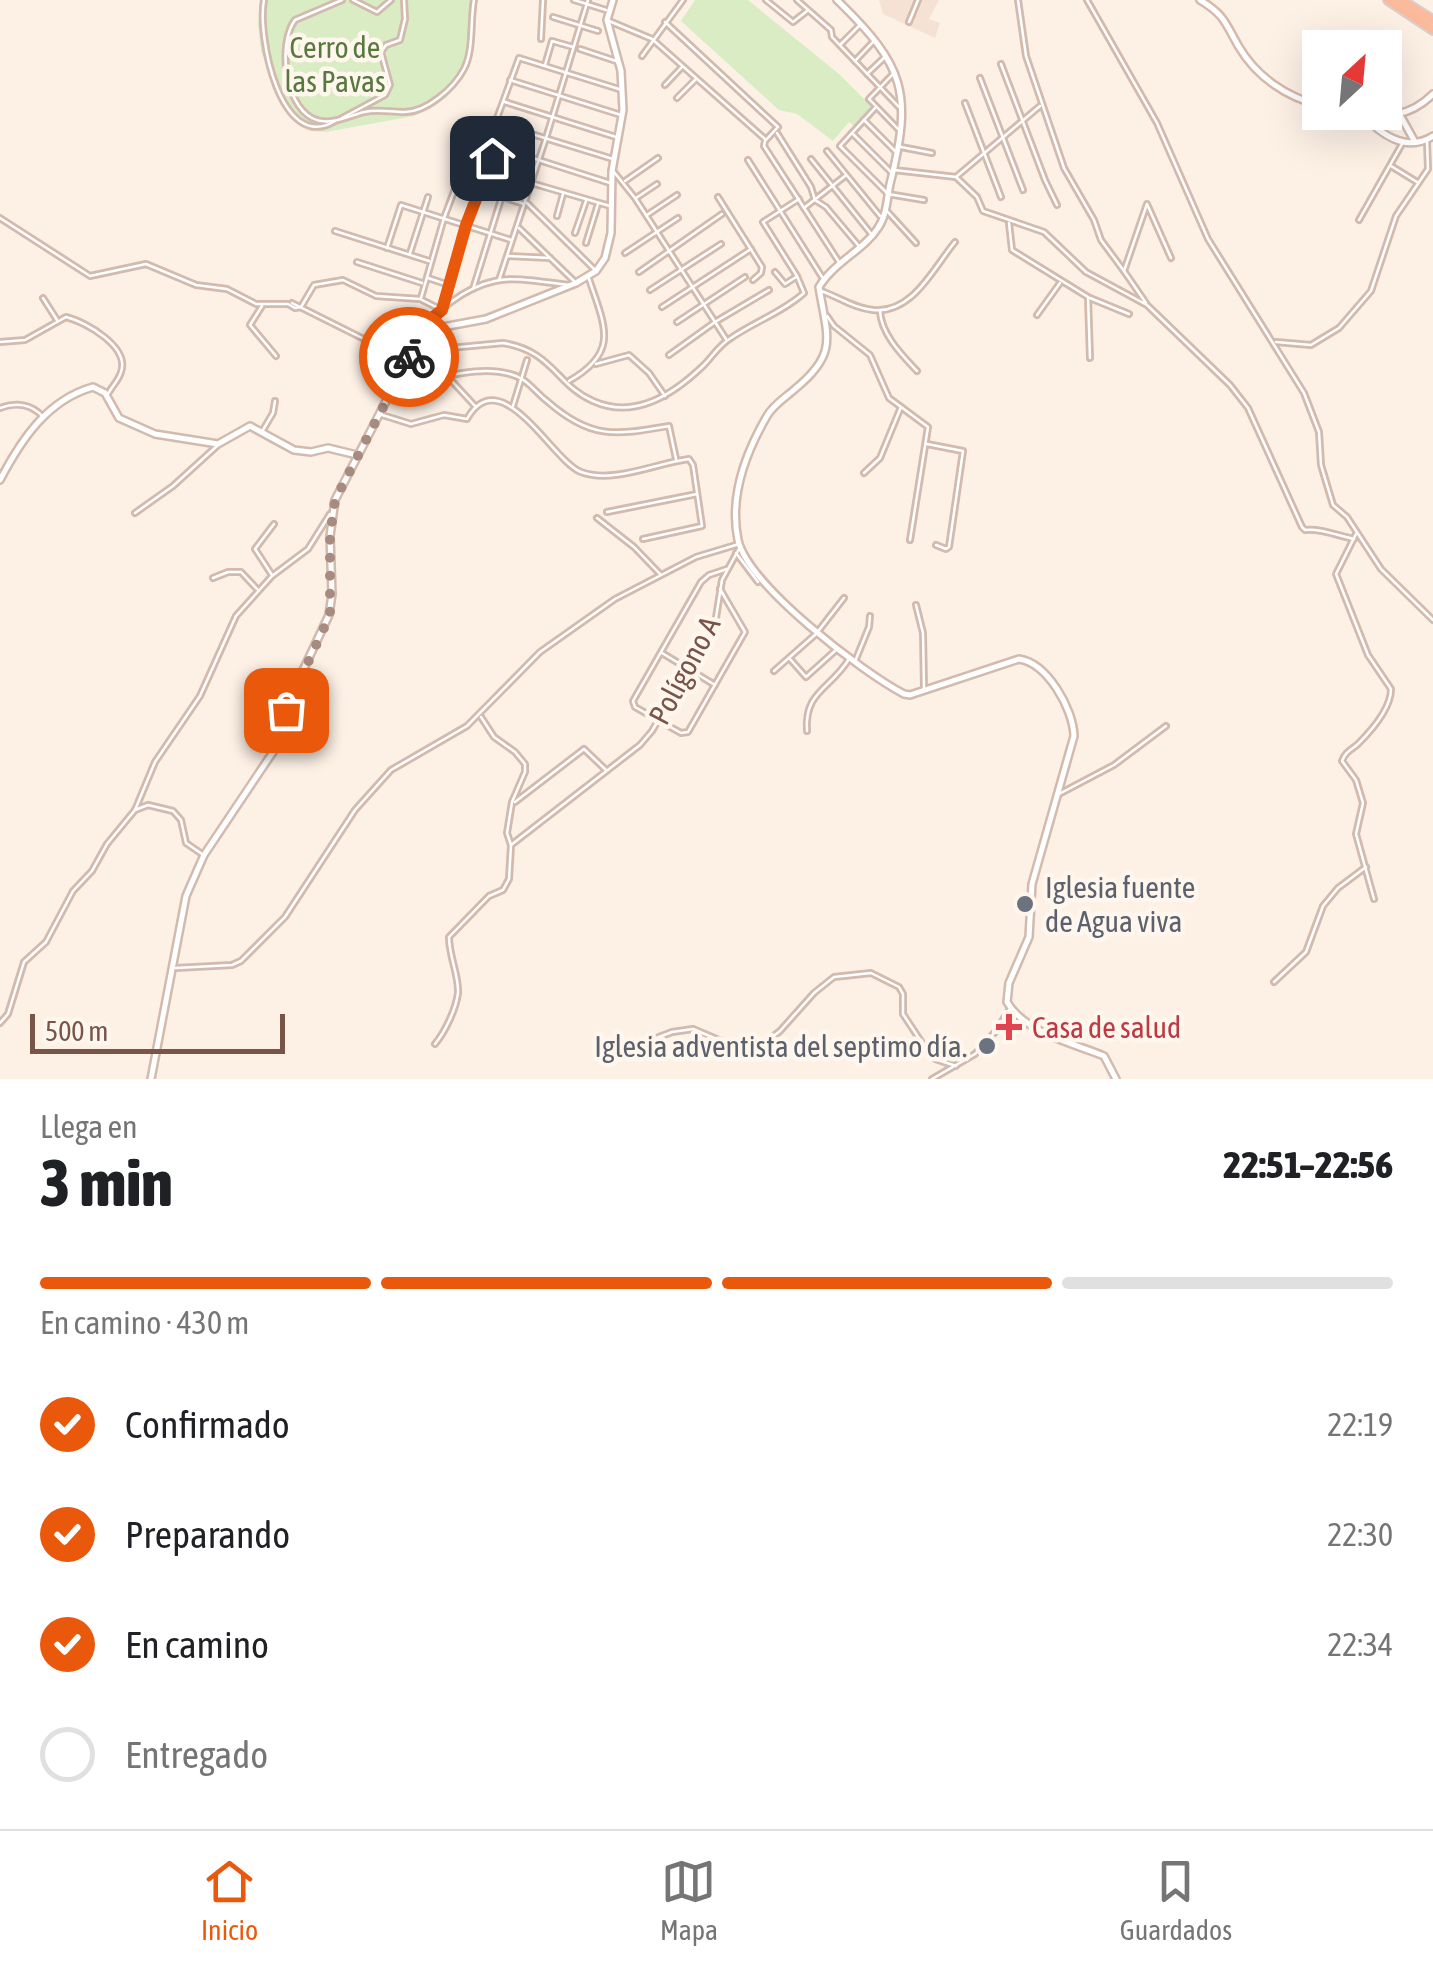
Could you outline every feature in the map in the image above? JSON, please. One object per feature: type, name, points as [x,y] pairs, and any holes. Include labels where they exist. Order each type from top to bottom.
[{"type":"highway","points":[[1388,0],[1433,27]]},
{"type":"highway","points":[[1402,0],[1433,27]]},
{"type":"street","points":[[264,0],[262,38],[268,67],[286,104],[310,126],[325,126],[338,120],[388,89],[381,52],[386,45],[400,40],[404,0]]},
{"type":"street","points":[[342,0],[295,20],[283,46],[284,66],[305,112],[321,121],[364,112],[415,111],[446,92],[468,60],[474,0]]},
{"type":"street","points":[[353,0],[377,12],[391,0]]},
{"type":"street","points":[[541,39],[543,0]]},
{"type":"street","points":[[574,0],[608,11]]},
{"type":"street","points":[[417,347],[432,330],[486,319],[596,271],[610,245],[612,171],[622,116],[623,90],[607,20],[613,0]]},
{"type":"street","points":[[642,56],[682,0]]},
{"type":"street","points":[[766,0],[793,22],[808,10]]},
{"type":"street","points":[[797,0],[830,30],[832,38],[903,112]]},
{"type":"street","points":[[758,582],[738,548],[734,499],[768,415],[826,353],[828,340],[820,291],[839,262],[872,235],[883,219],[899,150],[904,98],[895,72],[887,55],[839,0]]},
{"type":"street","points":[[909,22],[918,0]]},
{"type":"street","points":[[1018,0],[1026,56],[1041,105],[1064,168],[1101,240],[1147,304],[1248,408],[1302,527],[1354,538]]},
{"type":"street","points":[[1087,0],[1157,124],[1208,239],[1304,393],[1319,432],[1327,492],[1333,505],[1347,517],[1380,569],[1433,620]]},
{"type":"street","points":[[1200,0],[1222,14],[1239,47],[1262,75],[1302,100]]},
{"type":"street","points":[[498,280],[587,2]]},
{"type":"street","points":[[553,17],[598,32]]},
{"type":"street","points":[[607,20],[652,39],[766,140]]},
{"type":"street","points":[[665,22],[777,125],[776,132],[815,200],[826,207],[858,245]]},
{"type":"street","points":[[840,46],[860,25]]},
{"type":"street","points":[[854,61],[874,40]]},
{"type":"street","points":[[544,66],[552,41],[574,47]]},
{"type":"street","points":[[580,49],[618,61]]},
{"type":"street","points":[[866,74],[887,55]]},
{"type":"street","points":[[611,183],[489,144],[493,122],[519,58],[623,90]]},
{"type":"street","points":[[1001,64],[1058,205]]},
{"type":"street","points":[[665,85],[683,66]]},
{"type":"street","points":[[895,72],[869,98],[901,132]]},
{"type":"street","points":[[677,98],[696,78]]},
{"type":"street","points":[[980,78],[1023,190]]},
{"type":"street","points":[[510,80],[622,116]]},
{"type":"street","points":[[1402,114],[1433,94]]},
{"type":"street","points":[[503,101],[618,138]]},
{"type":"street","points":[[964,103],[1001,196]]},
{"type":"street","points":[[956,177],[1041,105]]},
{"type":"street","points":[[876,107],[840,146],[888,194],[924,200]]},
{"type":"street","points":[[1402,119],[1415,142]]},
{"type":"street","points":[[864,120],[899,150],[932,154]]},
{"type":"street","points":[[493,122],[614,160]]},
{"type":"street","points":[[1274,342],[1311,345],[1340,328],[1371,291],[1396,216],[1428,169],[1430,138],[1402,142],[1379,130]]},
{"type":"street","points":[[776,132],[764,146],[839,262]]},
{"type":"street","points":[[851,132],[894,172],[956,177],[976,196],[983,211],[1044,232],[1086,272],[1147,304]]},
{"type":"street","points":[[1360,220],[1402,142]]},
{"type":"street","points":[[828,152],[883,219]]},
{"type":"street","points":[[473,289],[515,153]]},
{"type":"street","points":[[420,299],[468,154]]},
{"type":"street","points":[[442,310],[466,225],[492,158]]},
{"type":"street","points":[[624,182],[658,158]]},
{"type":"street","points":[[810,159],[872,235]]},
{"type":"street","points":[[748,160],[824,280]]},
{"type":"street","points":[[1391,166],[1419,183]]},
{"type":"street","points":[[612,171],[635,198],[727,340]]},
{"type":"street","points":[[804,208],[846,174]]},
{"type":"street","points":[[531,183],[611,207]]},
{"type":"street","points":[[635,198],[657,184]]},
{"type":"street","points":[[479,189],[525,203],[596,271]]},
{"type":"street","points":[[557,216],[564,193]]},
{"type":"street","points":[[646,216],[677,195]]},
{"type":"street","points":[[410,255],[428,197]]},
{"type":"street","points":[[718,197],[762,267],[753,280]]},
{"type":"street","points":[[575,233],[587,200]]},
{"type":"street","points":[[417,347],[518,345],[552,365],[592,400],[614,407],[650,404],[706,363],[727,340],[804,293],[763,222],[799,200]]},
{"type":"street","points":[[586,243],[599,203]]},
{"type":"street","points":[[1124,272],[1147,204],[1171,258]]},
{"type":"street","points":[[387,248],[400,205],[512,240]]},
{"type":"street","points":[[885,209],[916,243]]},
{"type":"street","points":[[639,272],[722,214]]},
{"type":"street","points":[[0,218],[90,276],[146,264],[196,285],[227,289],[262,304],[301,307]]},
{"type":"street","points":[[625,253],[678,218]]},
{"type":"street","points":[[1008,222],[1012,250],[1088,297],[1129,314]]},
{"type":"street","points":[[518,226],[573,284]]},
{"type":"street","points":[[335,232],[431,262]]},
{"type":"street","points":[[820,291],[852,306],[880,310],[918,292],[955,242]]},
{"type":"street","points":[[650,290],[721,244]]},
{"type":"street","points":[[662,306],[751,249]]},
{"type":"street","points":[[507,256],[550,258]]},
{"type":"street","points":[[357,262],[424,284]]},
{"type":"street","points":[[775,272],[784,284],[797,276]]},
{"type":"street","points":[[568,382],[600,357],[606,333],[588,277]]},
{"type":"street","points":[[677,322],[745,277]]},
{"type":"street","points":[[426,278],[449,285]]},
{"type":"street","points":[[301,307],[314,285],[343,280],[379,297],[420,299],[442,310]]},
{"type":"street","points":[[0,1023],[8,1014],[24,962],[46,942],[73,891],[136,810],[155,762],[200,696],[236,616],[272,576],[308,549],[332,513],[356,455],[417,347],[426,323],[473,289],[498,280],[573,284]]},
{"type":"street","points":[[1037,315],[1060,281]]},
{"type":"street","points":[[669,355],[769,290]]},
{"type":"street","points":[[1088,297],[1090,358]]},
{"type":"street","points":[[43,298],[58,321]]},
{"type":"street","points":[[292,303],[370,342],[407,349]]},
{"type":"street","points":[[262,304],[250,325],[276,356]]},
{"type":"street","points":[[823,310],[834,326],[870,355],[884,393],[927,424],[910,540]]},
{"type":"street","points":[[880,310],[881,324],[918,371]]},
{"type":"street","points":[[0,342],[25,340],[70,317],[96,328],[122,361],[122,371],[107,397]]},
{"type":"street","points":[[594,364],[629,355],[666,396]]},
{"type":"street","points":[[512,407],[527,360]]},
{"type":"street","points":[[410,382],[496,370],[520,377],[557,410],[610,435],[669,426],[676,461]]},
{"type":"street","points":[[448,376],[476,407]]},
{"type":"street","points":[[0,480],[25,436],[42,417],[87,388],[98,389],[107,397],[122,420],[155,434],[218,444]]},
{"type":"street","points":[[262,431],[273,413],[275,400]]},
{"type":"street","points":[[378,414],[411,424],[444,414],[467,419],[476,407],[495,402],[512,407],[533,424],[561,459],[582,473],[614,474],[676,461],[692,462],[704,520],[699,528],[643,540]]},
{"type":"street","points":[[0,408],[14,404],[31,406],[42,417]]},
{"type":"street","points":[[864,474],[880,458],[901,406]]},
{"type":"street","points":[[135,513],[173,486],[218,444],[248,427],[294,450],[328,448],[356,455]]},
{"type":"street","points":[[926,444],[963,451],[949,547],[936,545]]},
{"type":"street","points":[[607,512],[698,493]]},
{"type":"street","points":[[150,1079],[174,968],[180,916],[194,874],[273,754],[288,700],[328,619],[332,594],[332,513]]},
{"type":"street","points":[[597,518],[660,575]]},
{"type":"street","points":[[272,576],[255,549],[274,524]]},
{"type":"street","points":[[1357,532],[1336,574],[1368,655],[1384,675],[1391,697],[1360,741],[1345,752],[1342,761],[1356,780],[1363,803],[1356,834],[1374,899]]},
{"type":"street","points":[[174,968],[242,962],[285,917],[355,810],[391,770],[444,742],[480,716],[540,652],[615,599],[696,557],[738,548]]},
{"type":"street","points":[[738,548],[751,567],[816,634],[904,694],[1019,658],[1037,666],[1067,708],[1074,729],[1032,884],[1029,937],[1007,988],[1010,1008],[986,1042],[932,1079]]},
{"type":"street","name":"Polígono A","points":[[511,846],[640,746],[715,624],[720,589],[738,548]]},
{"type":"street","points":[[720,589],[746,632],[688,732],[681,733],[636,707],[633,701],[701,582],[727,569]]},
{"type":"street","points":[[213,578],[241,572],[258,590]]},
{"type":"street","points":[[774,671],[816,634],[844,598]]},
{"type":"street","points":[[916,606],[923,633],[924,690]]},
{"type":"street","points":[[806,732],[806,708],[853,659],[870,627],[870,616]]},
{"type":"street","points":[[789,658],[806,677],[836,650]]},
{"type":"street","points":[[661,652],[716,685]]},
{"type":"street","points":[[435,1044],[458,993],[449,958],[449,937],[488,896],[503,890],[509,879],[511,846],[507,833],[525,764],[494,737],[480,716]]},
{"type":"street","points":[[1058,794],[1114,766],[1166,726]]},
{"type":"street","points":[[512,804],[584,750],[608,770]]},
{"type":"street","points":[[136,810],[148,805],[173,810],[181,820],[186,843],[204,855]]},
{"type":"street","points":[[1274,982],[1306,952],[1323,906],[1352,875],[1367,866]]},
{"type":"street","points":[[638,1054],[646,1042],[672,1032],[693,1030],[732,1046],[761,1046],[834,977],[871,973],[899,988],[900,1010],[928,1052],[935,1059],[956,1066]]},
{"type":"street","points":[[1010,1008],[1065,1043],[1104,1056],[1116,1079]]},
{"type":"shaded area","points":[[879,0],[939,0],[929,19],[940,23],[935,38],[883,14]]},
{"type":"green space","name":"Cerro de las Pavas","points":[[262,0],[476,0],[470,66],[446,98],[414,116],[326,132],[310,131],[282,104],[261,51],[258,24]]},
{"type":"green space","points":[[695,0],[748,0],[839,74],[872,107],[854,126],[849,122],[833,141],[797,114],[779,110],[681,21]]},
{"type":"way so far","points":[[286,710],[330,615],[330,536],[335,500],[409,357]]},
{"type":"place","name":"Iglesia fuente de Agua viva","points":[[1025,904]]},
{"type":"place","name":"Casa de salud","points":[[1009,1027]]},
{"type":"place","name":"Iglesia adventista del septimo día.","points":[[987,1046]]},
{"type":"route","points":[[409,357],[426,323],[442,310],[466,225],[492,158]]}]
